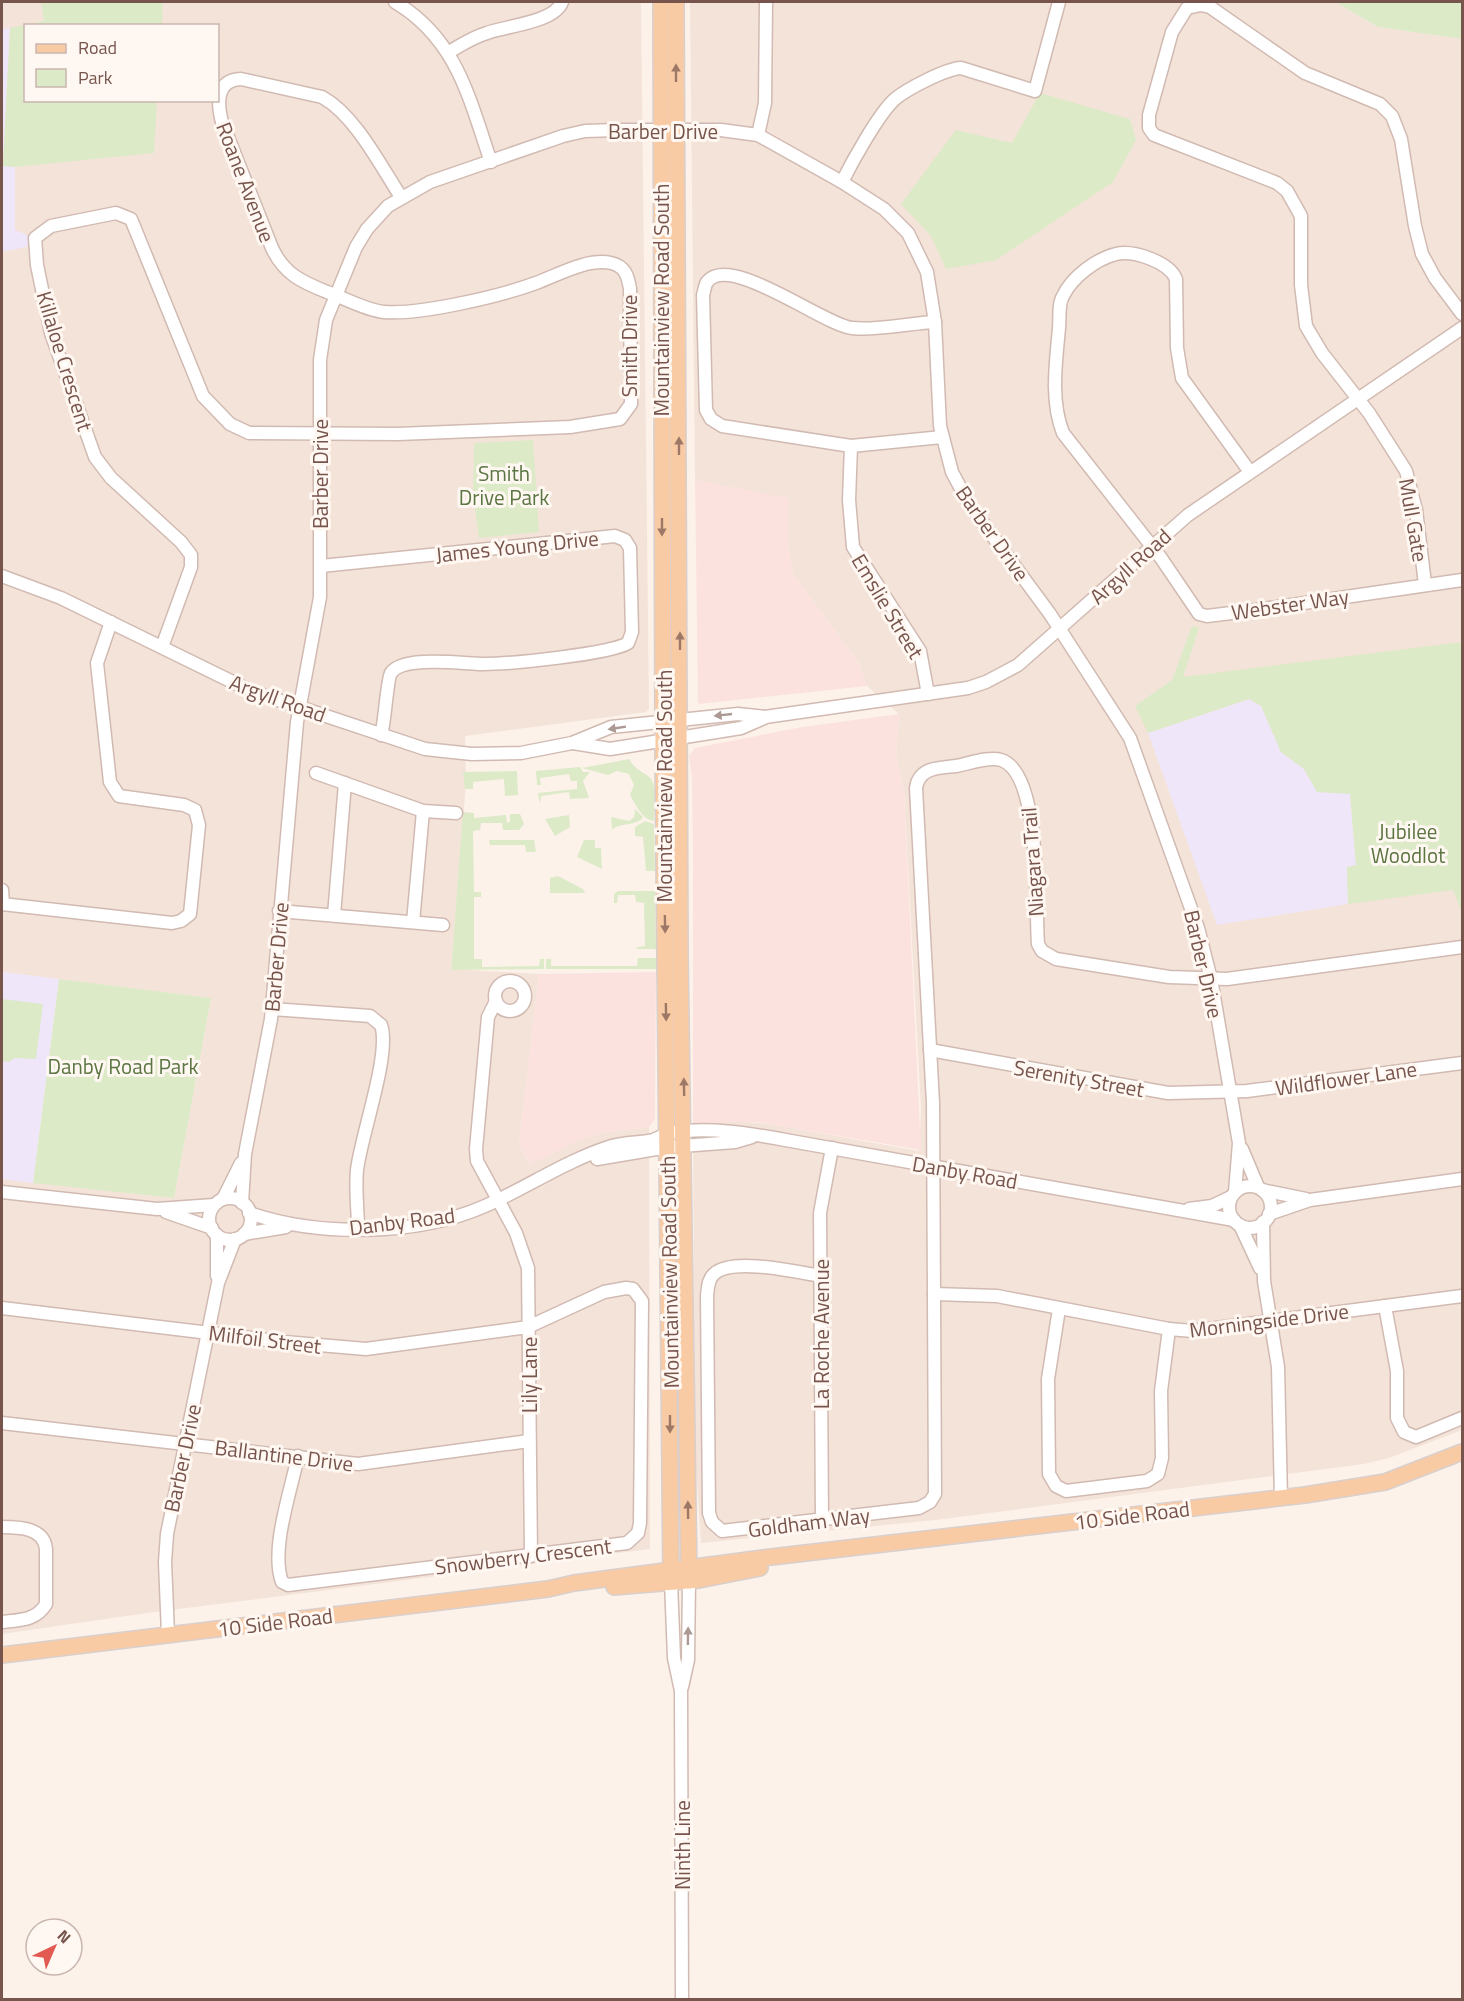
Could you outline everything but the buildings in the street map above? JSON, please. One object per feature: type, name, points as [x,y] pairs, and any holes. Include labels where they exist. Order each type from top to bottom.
[{"type":"main road","name":"Mountainview Road South","points":[[661,2],[669,132],[680,720],[680,953],[685,1138],[689,1574]]},
{"type":"main road","name":"Mountainview Road South","points":[[671,1576],[664,722],[669,132],[676,2]]},
{"type":"main road","name":"10 Side Road","points":[[2,1655],[548,1589],[576,1590],[671,1576],[774,1565],[796,1556],[1281,1498],[1385,1482],[1462,1452]]},
{"type":"street","points":[[395,2],[418,17],[449,52],[464,82],[491,162]]},
{"type":"street","points":[[449,52],[485,33],[550,16],[560,8],[562,2]]},
{"type":"street","points":[[758,135],[765,104],[766,2]]},
{"type":"street","points":[[842,182],[854,157],[894,100],[950,69],[961,68],[1035,91],[1059,2]]},
{"type":"street","name":"Mull Gate","points":[[1425,584],[1416,510],[1406,471],[1358,398],[1322,353],[1306,326],[1301,285],[1301,216],[1287,191],[1277,183],[1154,135],[1149,129],[1149,115],[1172,32],[1187,8],[1201,5],[1210,7],[1305,73],[1380,104],[1392,116],[1401,139],[1414,226],[1422,254],[1435,279],[1462,314]]},
{"type":"street","name":"Roane Avenue","points":[[219,102],[222,89],[230,81],[241,79],[321,97],[332,102],[345,114],[401,196]]},
{"type":"street","name":"Roane Avenue","points":[[219,102],[222,122],[277,259],[292,276],[336,295]]},
{"type":"street","name":"Barber Drive","points":[[246,1208],[244,1154],[272,1009],[279,911],[300,708],[319,605],[321,346],[336,295],[363,234],[382,212],[401,196],[430,182],[585,131],[722,130],[758,135],[842,182],[884,209],[908,233],[927,272],[935,322],[942,437],[952,472],[969,504],[1113,708],[1135,749],[1198,928],[1211,979],[1239,1143],[1260,1189]]},
{"type":"street","name":"Killaloe Crescent","points":[[162,647],[191,567],[192,555],[181,542],[105,472],[95,457],[51,333],[34,248],[39,233],[51,226],[116,213],[131,219],[207,402],[230,423],[249,433],[320,434]]},
{"type":"street","name":"Webster Way","points":[[1250,472],[1182,378],[1177,348],[1176,279],[1172,270],[1151,258],[1118,254],[1098,262],[1073,280],[1061,298],[1055,385],[1059,424],[1063,433],[1153,547],[1199,614],[1208,616],[1462,580]]},
{"type":"street","name":"Smith Drive","points":[[320,434],[570,427],[613,422],[626,414],[630,404],[628,276],[622,267],[611,263],[590,264],[507,294],[424,309],[384,312],[336,295]]},
{"type":"street","points":[[935,322],[850,328],[747,278],[726,276],[713,278],[706,282],[703,295],[706,410],[711,418],[722,426],[851,446],[942,437]]},
{"type":"street","name":"Argyll Road","points":[[2,576],[37,587],[234,684],[425,749],[472,754],[521,753],[572,743],[611,727],[738,714],[765,717],[968,688],[1002,675],[1059,630],[1188,515],[1462,328]]},
{"type":"street","name":"Emslie Street","points":[[851,446],[849,500],[853,547],[920,651],[928,694]]},
{"type":"street","name":"James Young Drive","points":[[321,566],[615,536],[625,540],[630,548],[632,632],[628,643],[611,650],[526,660],[486,664],[428,662],[400,666],[393,670],[388,681],[387,717],[381,735]]},
{"type":"street","points":[[2,890],[2,904],[172,923],[181,921],[189,914],[199,825],[195,810],[184,805],[119,796],[110,782],[97,663],[111,622]]},
{"type":"street","name":"Argyll Road","points":[[572,743],[610,749],[741,728],[765,717]]},
{"type":"street","name":"Niagara Trail","points":[[933,1167],[930,1050],[916,788],[919,778],[928,770],[994,759],[1003,760],[1018,776],[1028,798],[1031,817],[1037,933],[1042,951],[1056,959],[1169,977],[1211,979],[1462,947]]},
{"type":"street","points":[[316,773],[423,811],[456,813]]},
{"type":"street","points":[[334,915],[345,783]]},
{"type":"street","points":[[413,922],[423,811]]},
{"type":"street","points":[[279,911],[443,925]]},
{"type":"street","name":"Lily Lane","points":[[496,1001],[488,1017],[476,1149],[477,1161],[516,1233],[526,1260],[531,1556]]},
{"type":"street","points":[[272,1009],[370,1016],[381,1025],[383,1036],[376,1082],[357,1169],[358,1230]]},
{"type":"street","name":"Serenity Street","points":[[930,1050],[1159,1092],[1230,1092]]},
{"type":"street","name":"Wildflower Lane","points":[[1230,1092],[1462,1063]]},
{"type":"street","name":"Danby Road","points":[[240,1236],[266,1228],[302,1226],[358,1230],[440,1220],[468,1213],[498,1200],[564,1166],[685,1138],[735,1142],[753,1137],[770,1137],[832,1148],[1237,1223]]},
{"type":"street","name":"Barber Drive","points":[[1233,1195],[1239,1143]]},
{"type":"street","name":"La Roche Avenue","points":[[822,1521],[820,1213],[832,1148]]},
{"type":"street","name":"Barber Drive","points":[[219,1202],[244,1154]]},
{"type":"street","name":"Goldham Way","points":[[820,1276],[748,1266],[720,1270],[710,1279],[707,1296],[709,1502],[712,1522],[727,1532],[919,1508],[933,1499],[936,1488],[933,1167]]},
{"type":"street","points":[[1237,1223],[1252,1227],[1266,1218],[1310,1200],[1462,1179]]},
{"type":"street","points":[[1281,1498],[1278,1367],[1264,1281],[1251,1245],[1229,1209],[1233,1195],[1246,1186],[1310,1200]]},
{"type":"street","points":[[1260,1189],[1269,1199],[1266,1218],[1264,1281]]},
{"type":"street","points":[[2,1192],[157,1209],[191,1219],[214,1232],[240,1236],[249,1226],[246,1208],[235,1199],[157,1209]]},
{"type":"street","name":"Danby Road","points":[[1176,1210],[1212,1206],[1233,1195]]},
{"type":"street","points":[[214,1232],[209,1218],[219,1202]]},
{"type":"street","name":"Danby Road","points":[[246,1208],[302,1226]]},
{"type":"street","name":"Barber Drive","points":[[214,1232],[218,1283]]},
{"type":"street","name":"Barber Drive","points":[[168,1634],[165,1546],[218,1283],[240,1236]]},
{"type":"street","name":"Snowberry Crescent","points":[[298,1456],[277,1556],[282,1582],[288,1585],[627,1543],[638,1533],[640,1523],[642,1301],[633,1289],[618,1288],[589,1297],[528,1327]]},
{"type":"street","name":"Morningside Drive","points":[[934,1294],[997,1296],[1169,1329],[1193,1331],[1462,1296]]},
{"type":"street","points":[[1385,1306],[1397,1371],[1396,1418],[1404,1432],[1410,1437],[1421,1436],[1462,1418]]},
{"type":"street","name":"Milfoil Street","points":[[2,1308],[366,1349],[528,1327]]},
{"type":"street","points":[[1059,1309],[1048,1379],[1049,1474],[1053,1484],[1066,1491],[1147,1481],[1158,1474],[1162,1458],[1161,1392],[1169,1329]]},
{"type":"street","name":"Ballantine Drive","points":[[2,1423],[358,1464],[376,1464],[529,1441]]},
{"type":"street","points":[[2,1527],[31,1530],[40,1534],[45,1541],[46,1604],[35,1617],[2,1622]]},
{"type":"street","name":"Ninth Line","points":[[681,1691],[688,1660],[689,1574]]},
{"type":"street","name":"Ninth Line","points":[[671,1576],[674,1658],[681,1691],[682,2000]]},
{"type":"shaded area","points":[[2,2],[641,2],[649,709],[646,712],[465,736],[466,783],[451,969],[539,974],[519,1145],[529,1163],[579,1140],[606,1132],[649,1127],[650,1549],[147,1613],[2,1634],[2,1179],[174,1198],[211,998],[2,972]]},
{"type":"shaded area","points":[[690,2],[1335,2],[1378,27],[1462,39],[1462,1430],[1389,1458],[1364,1464],[936,1520],[701,1543],[695,1449],[693,1123],[736,1121],[770,1124],[919,1151],[921,1109],[904,793],[896,755],[899,714],[867,686],[858,662],[793,574],[788,545],[788,499],[695,480]]},
{"type":"shaded area","points":[[10,28],[3,165],[15,167],[15,230],[29,236],[27,247],[2,252],[2,29]]},
{"type":"shaded area","points":[[695,480],[788,498],[788,545],[793,574],[858,662],[867,686],[698,704]]},
{"type":"shaded area","points":[[1249,699],[1261,706],[1281,752],[1304,769],[1317,792],[1350,793],[1356,865],[1347,867],[1348,904],[1217,925],[1148,733]]},
{"type":"shaded area","points":[[899,714],[896,755],[904,793],[921,1150],[758,1122],[693,1123],[693,866],[692,777],[689,756],[695,748],[802,727]]},
{"type":"shaded area","points":[[2,972],[59,979],[33,1183],[2,1179]]},
{"type":"shaded area","points":[[656,972],[655,1119],[649,1127],[606,1132],[579,1140],[530,1164],[519,1145],[539,974]]},
{"type":"green space","points":[[41,2],[163,2],[162,24],[29,24],[44,21]]},
{"type":"green space","points":[[1335,2],[1462,2],[1462,39],[1378,27]]},
{"type":"green space","points":[[24,25],[24,102],[157,102],[154,153],[15,167],[3,166],[10,28]]},
{"type":"green space","points":[[1040,93],[1130,119],[1136,140],[1113,182],[996,260],[946,269],[931,236],[901,204],[956,130],[1012,143]]},
{"type":"green space","name":"Smith Drive Park","points":[[533,440],[539,532],[479,538],[473,495],[474,443]]},
{"type":"green space","name":"Jubilee Woodlot","points":[[1192,626],[1199,628],[1183,677],[1462,642],[1462,913],[1453,890],[1348,904],[1347,867],[1356,865],[1350,794],[1317,792],[1304,769],[1281,752],[1261,706],[1249,699],[1148,733],[1135,706],[1172,680]]},
{"type":"green space","points":[[629,759],[652,782],[655,792],[654,821],[643,815],[630,795],[634,785],[629,774],[617,771],[608,775],[582,768]]},
{"type":"green space","points":[[580,767],[583,772],[590,772],[583,781],[589,798],[570,799],[569,792],[541,796],[540,804],[538,793],[577,789],[577,781],[571,781],[569,774],[540,778],[541,785],[537,785],[536,771]]},
{"type":"green space","points":[[517,771],[518,795],[505,796],[504,779],[473,782],[473,789],[465,789],[463,772]]},
{"type":"green space","points":[[635,809],[643,817],[641,820],[618,826],[612,830],[611,817],[629,821],[634,817]]},
{"type":"green space","points":[[463,812],[474,813],[474,818],[506,815],[507,823],[510,822],[510,814],[520,814],[524,824],[519,830],[503,830],[502,823],[481,823],[480,830],[473,831],[474,892],[481,892],[481,897],[474,897],[474,959],[482,959],[482,967],[539,966],[540,959],[544,959],[544,969],[451,970]]},
{"type":"green space","points":[[569,815],[570,827],[555,836],[545,819]]},
{"type":"green space","points":[[645,821],[654,824],[655,871],[646,871],[643,837],[635,836],[635,827]]},
{"type":"green space","points":[[489,840],[534,840],[536,852],[526,852],[525,845],[490,845]]},
{"type":"green space","points":[[584,840],[595,840],[595,848],[601,848],[602,869],[577,857]]},
{"type":"green space","points":[[558,876],[583,889],[585,893],[550,893],[550,878]]},
{"type":"green space","points":[[618,891],[655,891],[656,949],[637,949],[637,947],[645,946],[644,903],[636,902],[635,895],[618,895],[617,903],[614,903],[614,894]]},
{"type":"green space","points":[[638,958],[656,958],[656,969],[546,969],[546,959],[551,959],[551,966],[637,966]]},
{"type":"green space","name":"Danby Road Park","points":[[59,979],[211,998],[174,1198],[33,1183]]},
{"type":"green space","points":[[2,999],[43,1004],[36,1059],[14,1058],[9,1062],[2,1061]]}]
